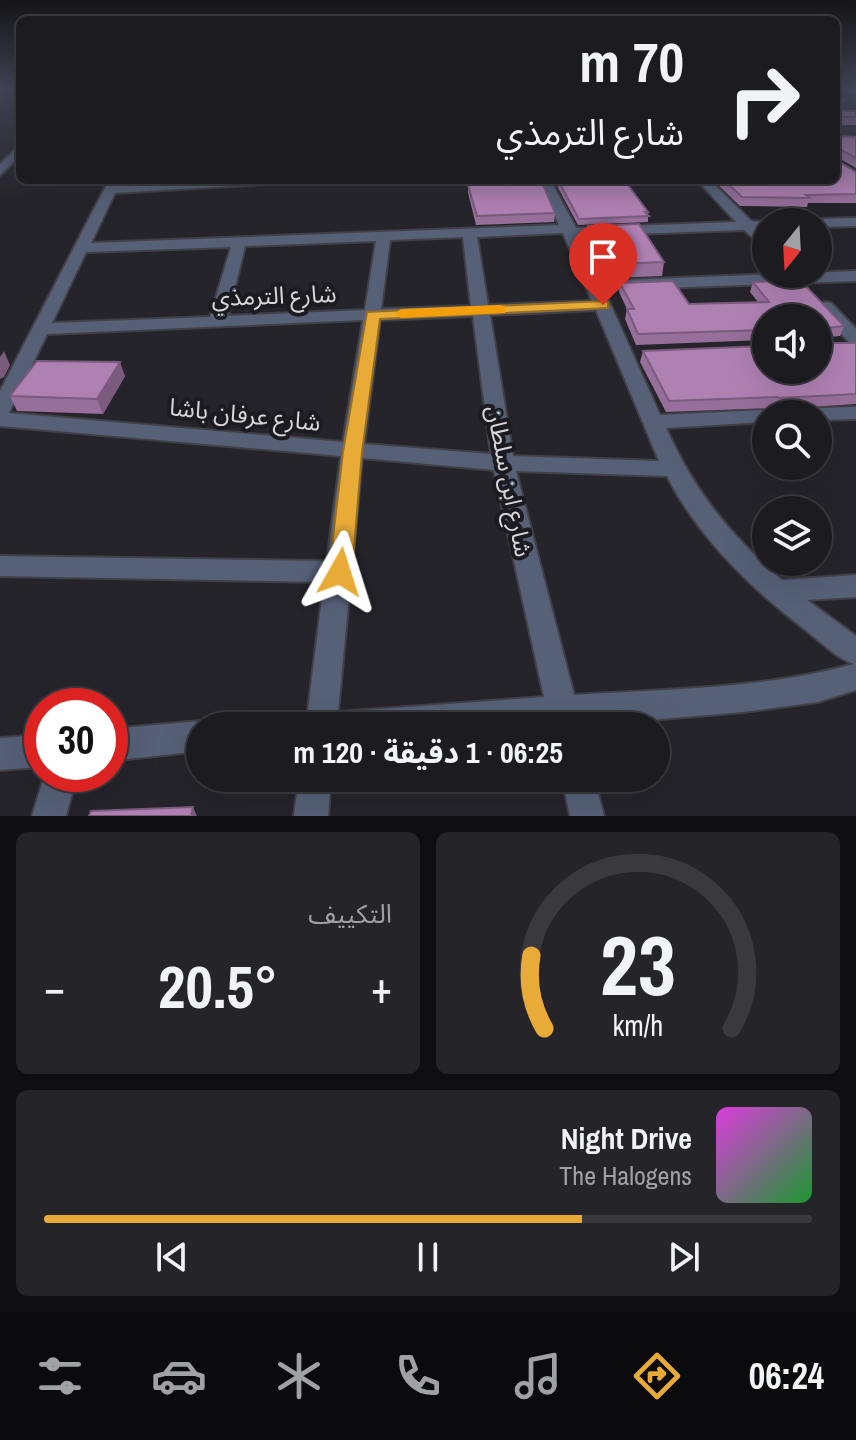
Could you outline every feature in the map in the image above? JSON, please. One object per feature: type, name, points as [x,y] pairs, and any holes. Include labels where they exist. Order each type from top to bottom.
[{"type":"street","points":[[0,411],[113,184]]},
{"type":"street","points":[[546,184],[599,296],[631,354],[654,422],[697,507],[732,548],[777,591],[856,652]]},
{"type":"street","points":[[707,184],[752,230]]},
{"type":"street","points":[[832,223],[856,222]]},
{"type":"street","points":[[82,248],[384,235],[752,225]]},
{"type":"street","name":"شارع ابن سلطان","points":[[469,233],[503,463],[562,712]]},
{"type":"street","points":[[323,712],[352,452],[384,235]]},
{"type":"street","points":[[218,320],[239,242]]},
{"type":"street","name":"شارع الترمذي","points":[[832,276],[856,276]]},
{"type":"street","name":"شارع الترمذي","points":[[43,329],[481,310],[752,280]]},
{"type":"street","points":[[807,288],[856,341]]},
{"type":"street","points":[[832,345],[856,341]]},
{"type":"street","points":[[832,414],[856,413]]},
{"type":"street","points":[[654,422],[752,417]]},
{"type":"street","name":"شارع عرفان باشا","points":[[0,419],[352,452],[503,463],[676,469]]},
{"type":"street","points":[[0,566],[340,572]]},
{"type":"street","points":[[777,591],[856,586]]},
{"type":"street","points":[[624,712],[818,688],[856,677]]},
{"type":"street","points":[[128,743],[186,737]]},
{"type":"street","points":[[0,754],[24,752]]},
{"type":"street","points":[[49,816],[56,792]]},
{"type":"street","points":[[311,816],[314,792]]},
{"type":"street","points":[[581,792],[587,816]]},
{"type":"building","points":[[840,136],[856,137],[856,158],[840,149]]},
{"type":"building","points":[[840,162],[856,172],[856,194],[806,195],[810,198],[742,197],[728,184],[840,184]]},
{"type":"building","points":[[543,184],[555,213],[477,216],[468,185]]},
{"type":"building","points":[[560,184],[627,184],[649,216],[579,219]]},
{"type":"building","points":[[639,224],[664,262],[613,264],[588,226]]},
{"type":"building","points":[[673,281],[689,304],[769,302],[758,288],[808,288],[823,304],[752,304],[752,330],[638,334],[627,309],[634,309],[620,283]]},
{"type":"building","points":[[832,313],[844,326],[832,328]]},
{"type":"building","points":[[832,343],[856,343],[856,394],[780,398],[782,400],[777,397],[669,401],[643,351],[752,347],[752,384],[832,384]]},
{"type":"building","points":[[37,361],[120,362],[97,399],[10,396]]},
{"type":"building","points":[[193,807],[191,816],[89,816],[91,811]]},
{"type":"slow traffic","points":[[401,314],[499,310]]},
{"type":"route","points":[[340,572],[352,452],[373,315],[603,305]]}]
